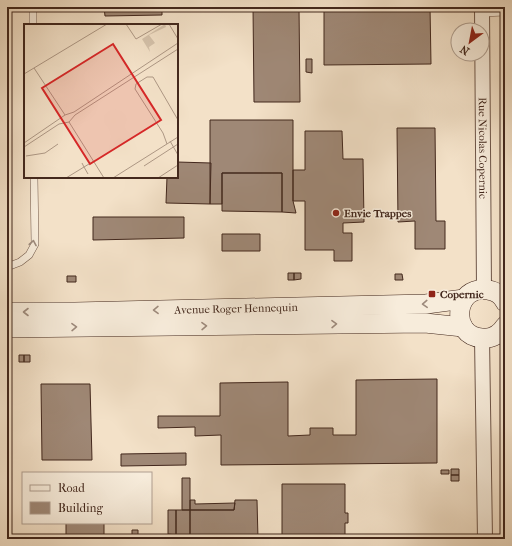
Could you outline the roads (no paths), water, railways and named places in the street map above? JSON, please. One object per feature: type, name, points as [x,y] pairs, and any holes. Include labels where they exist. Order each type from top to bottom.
[{"type":"street","name":"Rue Nicolas Copernic","points":[[482,10],[484,289]]},
{"type":"street","name":"Avenue Roger Hennequin","points":[[7,312],[76,312],[426,304],[464,299],[476,290],[484,289]]},
{"type":"street","points":[[484,289],[491,290],[504,300]]},
{"type":"street","points":[[463,327],[459,313],[464,299]]},
{"type":"street","name":"Avenue Roger Hennequin","points":[[7,328],[425,323],[463,327],[474,336],[482,338]]},
{"type":"street","points":[[485,539],[482,338],[489,338],[504,329]]},
{"type":"lane","points":[[33,7],[33,24]]},
{"type":"lane","points":[[482,10],[505,12]]},
{"type":"lane","points":[[7,266],[20,262],[29,255],[35,244],[34,178]]},
{"type":"place","name":"Envie Trappes","points":[[336,213]]},
{"type":"place","name":"Copernic","points":[[432,294]]}]
